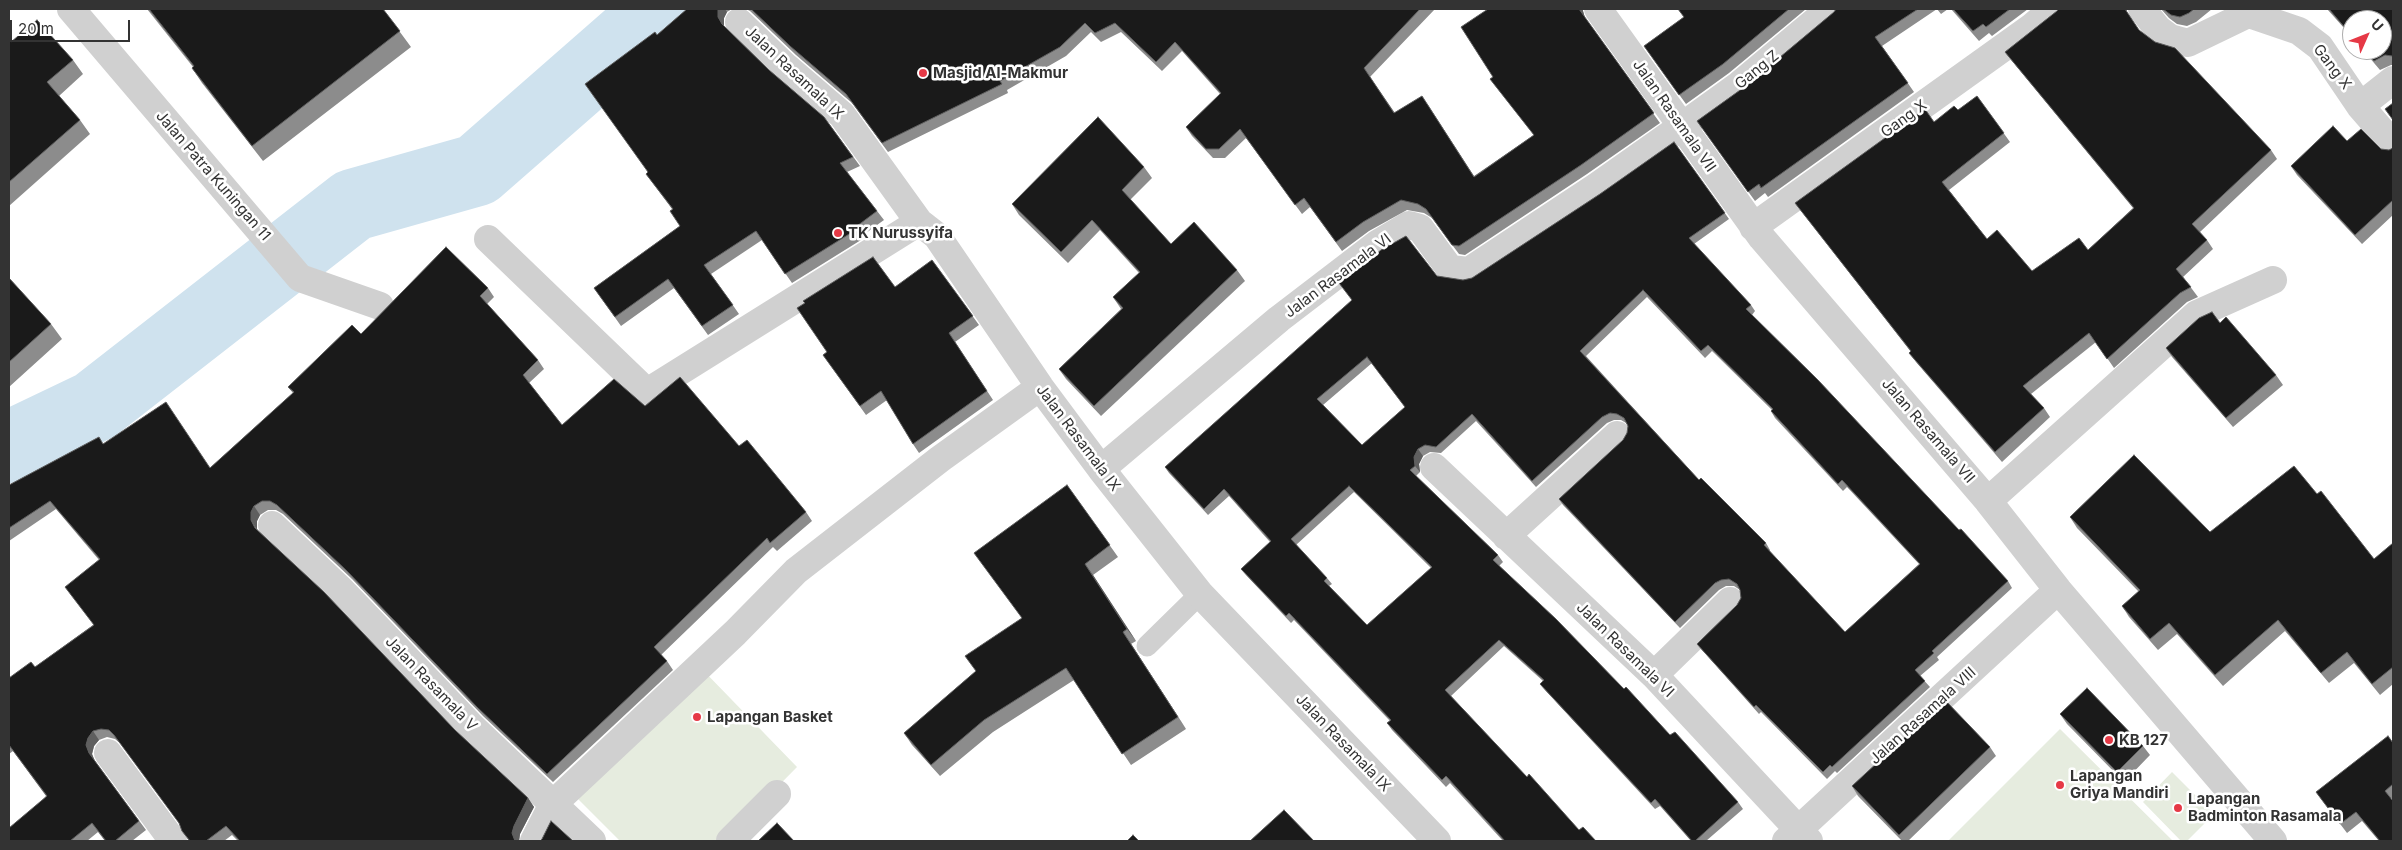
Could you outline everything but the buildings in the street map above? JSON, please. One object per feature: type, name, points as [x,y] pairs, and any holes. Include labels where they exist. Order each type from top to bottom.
[{"type":"street","name":"Jalan Patra Kuningan 11","points":[[71,9],[300,278],[380,306]]},
{"type":"street","name":"Jalan Rasamala VII","points":[[1598,9],[1753,227],[1988,501],[2058,590],[2274,841]]},
{"type":"street","name":"Gang Z","points":[[1681,127],[1739,85],[1830,9]]},
{"type":"street","name":"Gang X","points":[[1753,227],[2032,27],[2053,9]]},
{"type":"street","name":"Gang X","points":[[2142,9],[2158,29],[2170,38],[2188,43],[2246,15],[2252,15],[2299,31],[2320,47],[2360,106],[2393,144]]},
{"type":"street","name":"Jalan Rasamala IX","points":[[739,22],[786,67],[842,115],[919,222],[937,236],[1040,387],[1101,469],[1200,594],[1437,841]]},
{"type":"street","points":[[2360,106],[2393,80]]},
{"type":"street","name":"Jalan Rasamala VI","points":[[1101,469],[1279,319],[1377,244],[1408,225],[1420,228],[1450,269],[1469,271],[1596,187],[1681,127]]},
{"type":"street","points":[[488,239],[647,392],[919,222]]},
{"type":"street","points":[[1988,501],[2196,314],[2273,280]]},
{"type":"street","points":[[534,841],[553,804],[735,633],[796,571],[940,459],[1040,387]]},
{"type":"street","points":[[1506,536],[1617,434]]},
{"type":"street","name":"Jalan Rasamala VI","points":[[1434,467],[1654,675],[1797,838]]},
{"type":"street","name":"Jalan Rasamala V","points":[[272,525],[341,590],[472,727],[592,841]]},
{"type":"street","name":"Jalan Rasamala VIII","points":[[1797,838],[2058,590]]},
{"type":"street","points":[[1654,675],[1730,601]]},
{"type":"street","points":[[108,753],[173,841]]},
{"type":"street","points":[[730,841],[777,794]]},
{"type":"lane","points":[[1147,646],[1200,594]]},
{"type":"shaded area","name":"Lapangan Basket","points":[[699,666],[797,767],[724,841],[620,841],[569,790]]},
{"type":"shaded area","name":"Lapangan Griya Mandiri","points":[[2060,729],[2173,841],[1948,841]]},
{"type":"shaded area","name":"Lapangan Badminton Rasamala","points":[[2172,772],[2214,814],[2187,841],[2181,841],[2143,802]]},
{"type":"waterway","points":[[9,447],[95,406],[353,205],[477,170],[661,9]]},
{"type":"place","name":"Masjid Al-Makmur","points":[[923,73]]},
{"type":"place","name":"TK Nurussyifa","points":[[838,233]]},
{"type":"place","name":"Lapangan Basket","points":[[697,717]]},
{"type":"place","name":"KB 127","points":[[2109,740]]},
{"type":"place","name":"Lapangan Griya Mandiri","points":[[2060,785]]},
{"type":"place","name":"Lapangan Badminton Rasamala","points":[[2178,808]]}]
